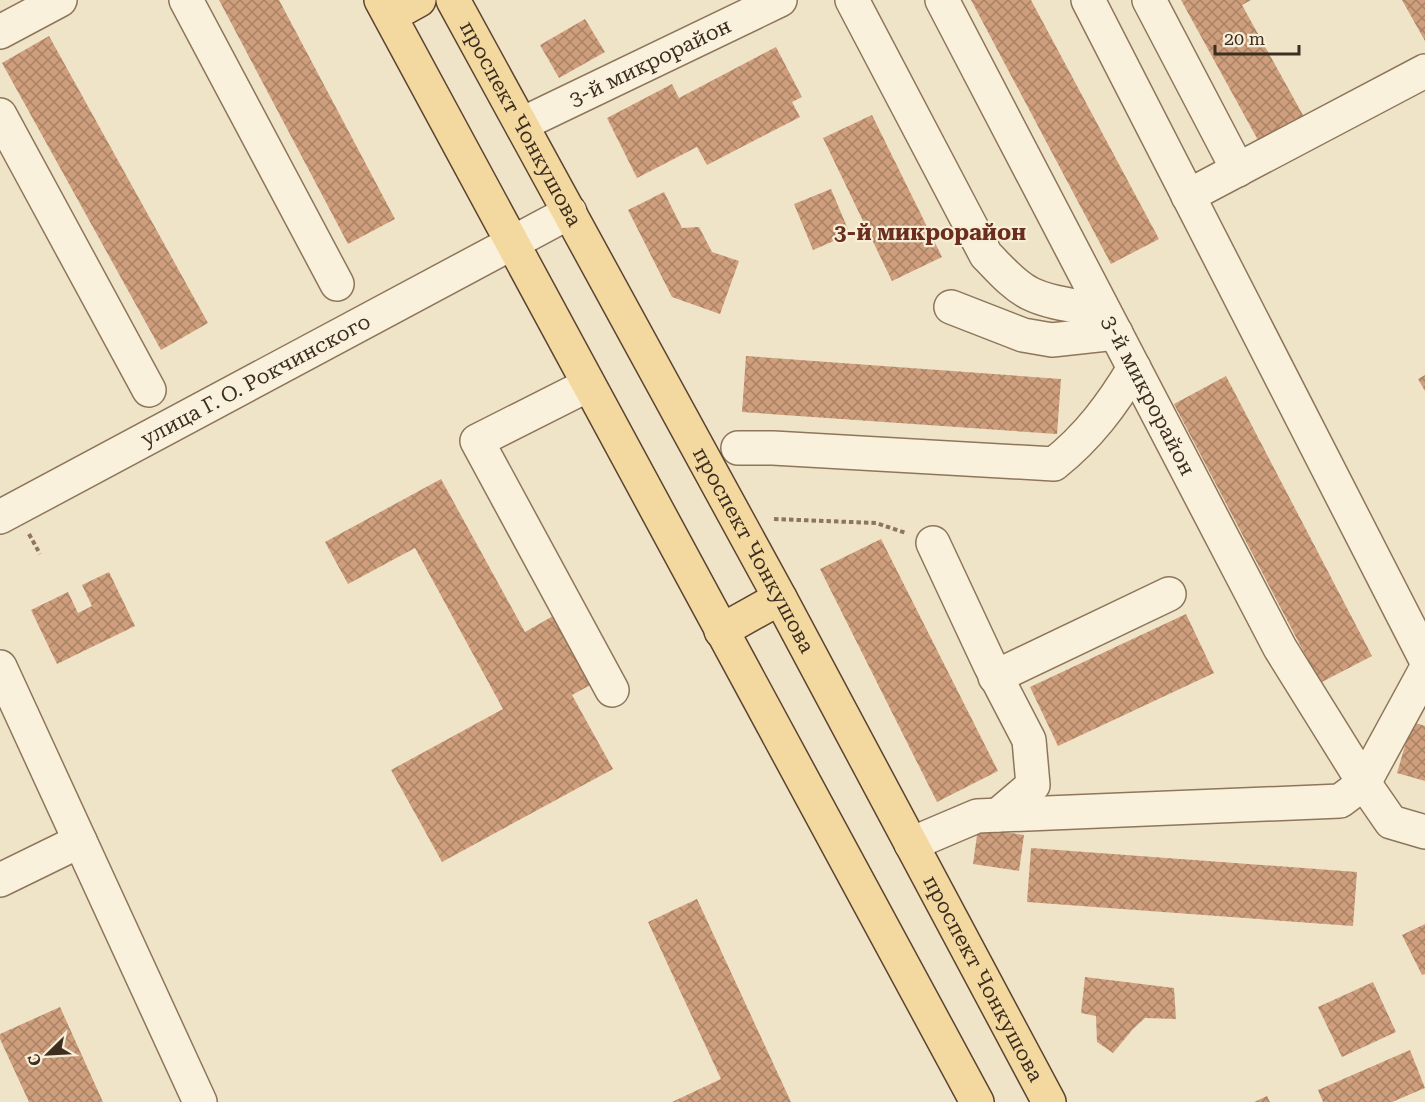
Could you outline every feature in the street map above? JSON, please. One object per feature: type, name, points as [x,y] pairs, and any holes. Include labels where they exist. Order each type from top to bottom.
[{"type":"main road","points":[[419,0],[386,8],[977,1102]]},
{"type":"main road","name":"проспект Чонкушова","points":[[453,0],[780,598],[1049,1102]]},
{"type":"main road","points":[[721,631],[780,598]]},
{"type":"street","points":[[0,32],[60,0]]},
{"type":"street","points":[[186,0],[337,284]]},
{"type":"street","name":"3-й микрорайон","points":[[522,124],[780,0]]},
{"type":"street","points":[[852,0],[986,255],[1005,275],[1028,292],[1109,322]]},
{"type":"street","name":"3-й микрорайон","points":[[942,0],[1280,648],[1391,822],[1425,832]]},
{"type":"street","points":[[1088,0],[1425,658]]},
{"type":"street","points":[[1149,0],[1238,170]]},
{"type":"street","points":[[1188,196],[1425,71]]},
{"type":"street","points":[[0,115],[149,390]]},
{"type":"street","name":"улица Г. О. Рокчинского","points":[[0,517],[570,212]]},
{"type":"street","points":[[951,307],[1023,335],[1052,340],[1109,322]]},
{"type":"street","points":[[738,448],[1054,464],[1077,447],[1115,399],[1134,368]]},
{"type":"street","points":[[588,385],[477,441],[612,690]]},
{"type":"street","points":[[933,543],[995,676],[1029,740],[1033,785],[998,815]]},
{"type":"street","points":[[995,676],[1168,594]]},
{"type":"street","points":[[0,667],[200,1102]]},
{"type":"street","points":[[911,844],[977,816],[1340,801],[1364,783],[1425,671]]},
{"type":"street","points":[[0,880],[80,841]]},
{"type":"path","points":[[774,519],[876,523],[933,543]]},
{"type":"building","points":[[219,0],[279,0],[395,219],[348,244]]},
{"type":"building","points":[[971,0],[1031,0],[1159,239],[1111,264]]},
{"type":"building","points":[[1181,0],[1251,0],[1242,5],[1304,117],[1259,142]]},
{"type":"building","points":[[1402,0],[1425,0],[1425,41]]},
{"type":"building","points":[[585,19],[605,52],[559,78],[540,45]]},
{"type":"building","points":[[49,36],[208,323],[161,350],[2,63]]},
{"type":"building","points":[[776,47],[802,97],[792,102],[800,117],[707,165],[697,147],[637,178],[607,118],[672,84],[679,98]]},
{"type":"building","points":[[872,115],[942,257],[892,281],[823,138]]},
{"type":"building","points":[[831,189],[850,234],[813,250],[794,204]]},
{"type":"building","points":[[664,192],[682,228],[699,227],[712,252],[739,261],[720,314],[672,297],[628,210]]},
{"type":"building","points":[[746,356],[1061,379],[1057,434],[742,412]]},
{"type":"building","points":[[1425,375],[1425,391],[1418,379]]},
{"type":"building","points":[[1226,376],[1372,656],[1320,683],[1174,404]]},
{"type":"building","points":[[441,479],[525,632],[560,612],[598,681],[572,695],[613,769],[442,862],[391,770],[503,709],[415,548],[348,584],[325,542]]},
{"type":"building","points":[[881,539],[998,771],[937,802],[820,569]]},
{"type":"building","points":[[109,572],[135,626],[57,664],[31,610],[68,592],[78,613],[92,606],[82,585]]},
{"type":"building","points":[[1186,614],[1214,673],[1058,746],[1030,687]]},
{"type":"building","points":[[1412,722],[1425,726],[1425,781],[1397,773]]},
{"type":"building","points":[[978,828],[1024,835],[1019,871],[973,864]]},
{"type":"building","points":[[1031,848],[1357,872],[1353,926],[1027,902]]},
{"type":"building","points":[[697,899],[791,1102],[672,1102],[721,1079],[648,922]]},
{"type":"building","points":[[1425,924],[1425,974],[1422,975],[1402,935]]},
{"type":"building","points":[[1085,977],[1174,988],[1176,1019],[1145,1018],[1113,1053],[1097,1042],[1096,1016],[1081,1013]]},
{"type":"building","points":[[1373,982],[1396,1032],[1342,1057],[1318,1007]]},
{"type":"building","points":[[60,1007],[103,1102],[29,1102],[0,1039],[0,1034]]},
{"type":"building","points":[[1410,1050],[1425,1088],[1392,1102],[1323,1102],[1318,1090]]},
{"type":"building","points":[[1267,1096],[1270,1102],[1254,1102]]},
{"type":"district","name":"3-й микрорайон","points":[[930,232]]}]
